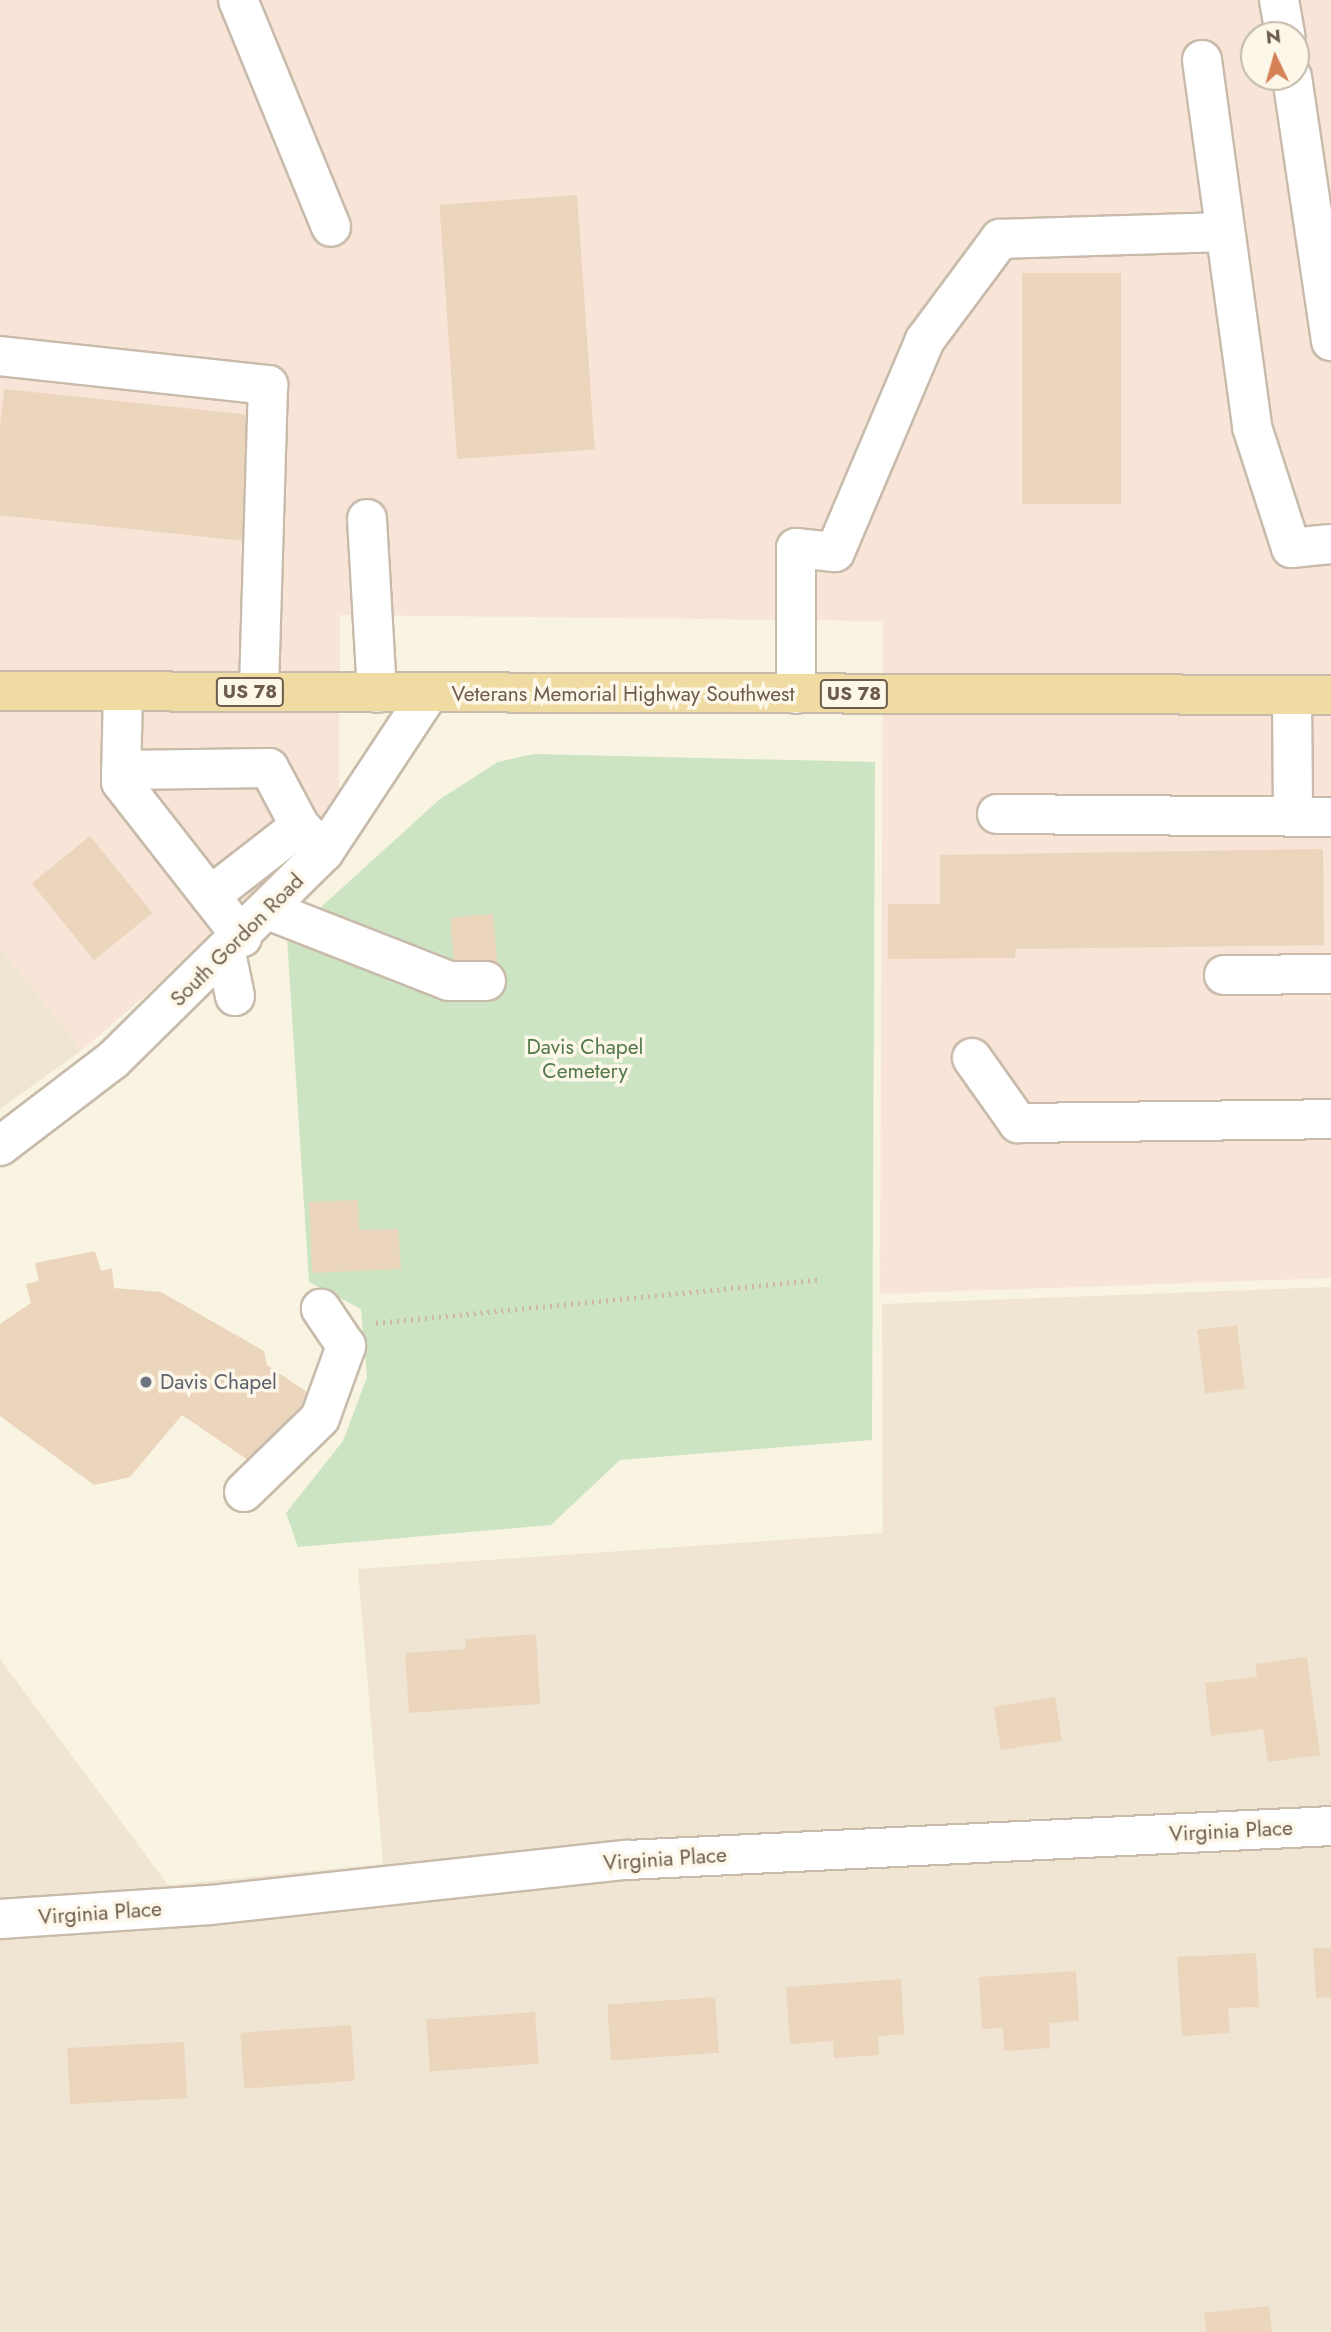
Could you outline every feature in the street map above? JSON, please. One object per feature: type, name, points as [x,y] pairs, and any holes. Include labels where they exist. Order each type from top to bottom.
[{"type":"main road","name":"Veterans Memorial Highway Southwest","points":[[0,691],[1331,695]]},
{"type":"street","points":[[238,0],[331,227]]},
{"type":"street","points":[[1279,0],[1283,21]]},
{"type":"street","points":[[1202,60],[1222,232],[1252,427],[1291,548],[1331,544]]},
{"type":"street","points":[[1294,91],[1331,341]]},
{"type":"street","points":[[796,694],[796,548],[835,552],[925,340],[1000,239],[1222,232]]},
{"type":"street","points":[[0,356],[268,385],[259,692]]},
{"type":"street","points":[[367,519],[377,693]]},
{"type":"street","points":[[123,692],[121,782],[211,896],[234,945],[234,996]]},
{"type":"street","name":"South Gordon Road","points":[[0,1146],[139,1054],[268,910],[312,839],[429,693]]},
{"type":"street","points":[[1293,695],[1293,817]]},
{"type":"street","points":[[121,770],[269,768],[312,839],[211,896]]},
{"type":"street","points":[[997,814],[1331,817]]},
{"type":"street","points":[[268,910],[449,981],[486,981]]},
{"type":"street","points":[[1224,975],[1331,974]]},
{"type":"street","points":[[972,1058],[1018,1123],[1331,1119]]},
{"type":"street","points":[[244,1492],[320,1418],[346,1346],[327,1318]]},
{"type":"street","name":"Virginia Place","points":[[0,1919],[210,1905],[627,1860],[1331,1826]]},
{"type":"path","points":[[327,1318],[821,1279]]},
{"type":"shaded area","points":[[0,0],[1331,0],[1331,1278],[880,1294],[883,621],[340,615],[339,801],[219,932],[82,1050],[0,948]]},
{"type":"shaded area","points":[[0,948],[82,1050],[0,1109]]},
{"type":"shaded area","points":[[1331,1287],[1331,2332],[0,2332],[0,1659],[168,1885],[383,1864],[358,1569],[883,1533],[882,1304]]},
{"type":"green space","name":"Davis Chapel Cemetery","points":[[534,754],[875,762],[872,1440],[620,1460],[551,1525],[298,1547],[286,1513],[343,1441],[367,1377],[361,1309],[309,1282],[287,938],[440,799],[498,762]]},
{"type":"building","points":[[577,195],[595,449],[457,459],[439,205]]},
{"type":"building","points":[[1022,273],[1121,273],[1121,504],[1022,504]]},
{"type":"building","points":[[4,389],[263,416],[249,541],[0,515],[0,427]]},
{"type":"building","points":[[90,836],[152,913],[94,960],[32,883]]},
{"type":"building","points":[[1323,849],[1324,945],[1016,949],[1015,958],[888,959],[888,904],[940,904],[940,855]]},
{"type":"building","points":[[493,914],[498,970],[455,974],[450,918]]},
{"type":"building","points":[[358,1200],[359,1230],[398,1229],[401,1269],[312,1273],[309,1202]]},
{"type":"building","name":"Davis Chapel","points":[[95,1251],[101,1271],[112,1268],[114,1288],[161,1292],[264,1351],[267,1365],[317,1399],[267,1473],[182,1415],[130,1477],[94,1485],[0,1416],[0,1324],[31,1303],[26,1284],[39,1281],[35,1263]]},
{"type":"building","points":[[1237,1325],[1245,1389],[1205,1393],[1197,1330]]},
{"type":"building","points":[[536,1634],[540,1704],[409,1713],[405,1653],[466,1649],[465,1639]]},
{"type":"building","points":[[1307,1657],[1320,1755],[1268,1762],[1263,1729],[1211,1736],[1205,1683],[1257,1677],[1256,1664]]},
{"type":"building","points":[[1055,1697],[1062,1740],[1001,1750],[994,1707]]},
{"type":"building","points":[[1313,1948],[1331,1948],[1331,1997],[1316,1998]]},
{"type":"building","points":[[1256,1953],[1259,2007],[1228,2008],[1230,2033],[1182,2036],[1177,1957]]},
{"type":"building","points":[[1076,1971],[1079,2021],[1049,2023],[1050,2048],[1004,2051],[1003,2028],[982,2029],[979,1977]]},
{"type":"building","points":[[901,1979],[904,2034],[878,2036],[879,2055],[834,2058],[833,2041],[790,2044],[786,1987]]},
{"type":"building","points":[[715,1997],[719,2053],[611,2060],[607,2005]]},
{"type":"building","points":[[535,2012],[539,2064],[430,2071],[426,2020]]},
{"type":"building","points":[[351,2025],[355,2081],[244,2089],[240,2033]]},
{"type":"building","points":[[184,2042],[187,2098],[70,2104],[67,2048]]},
{"type":"building","points":[[1269,2306],[1272,2332],[1206,2332],[1204,2313]]},
{"type":"place","name":"Davis Chapel","points":[[146,1382]]}]
